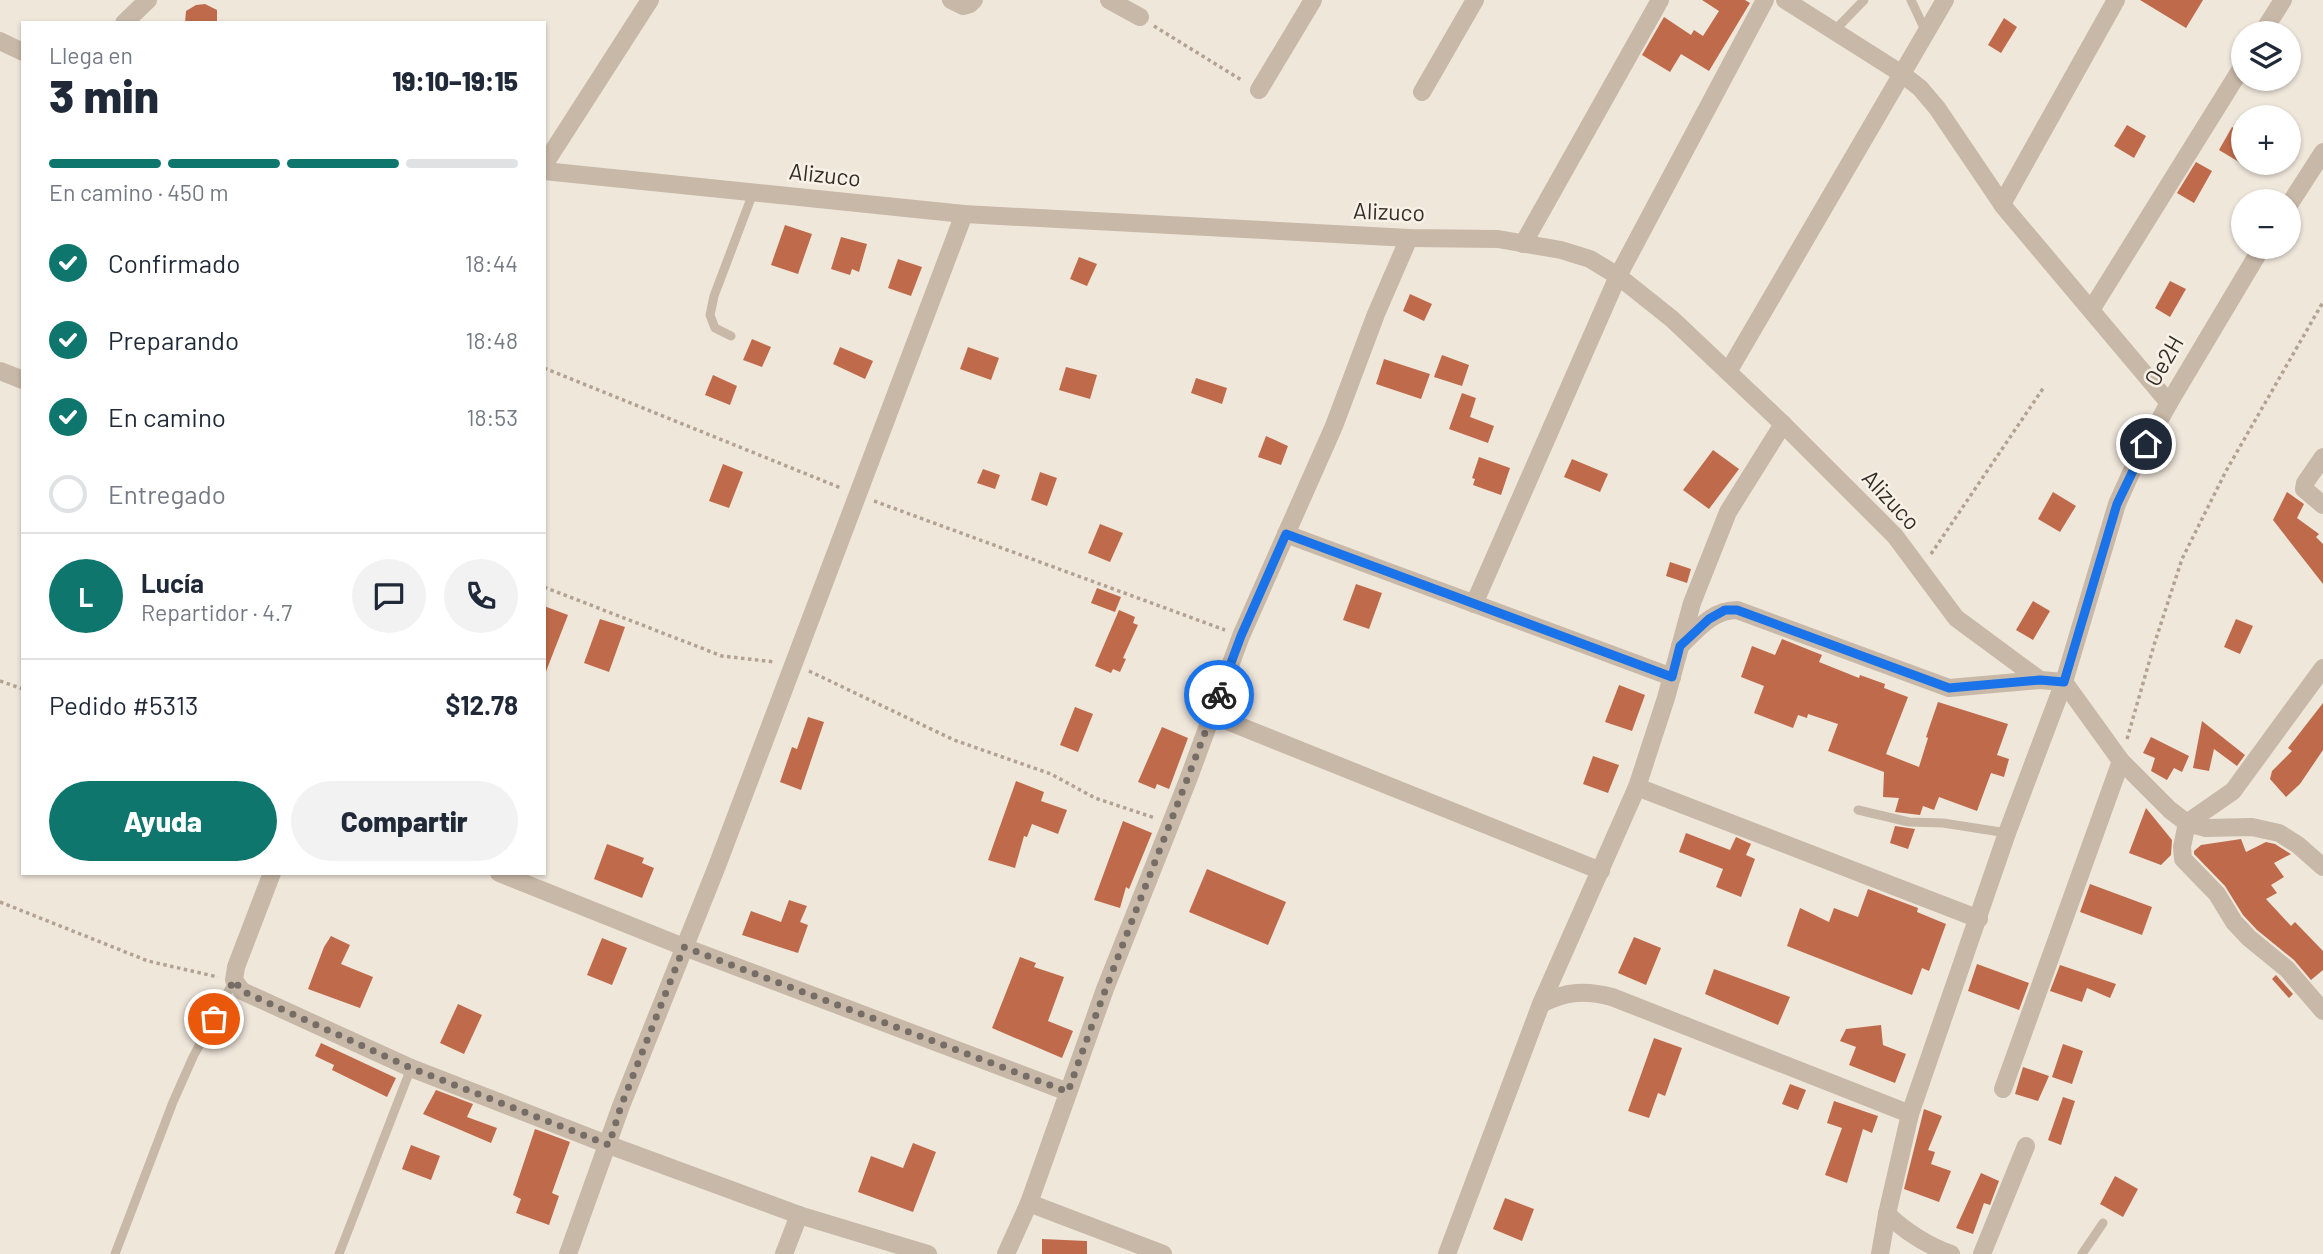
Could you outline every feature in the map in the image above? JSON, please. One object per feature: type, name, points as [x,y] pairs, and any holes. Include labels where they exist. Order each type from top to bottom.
[{"type":"street","points":[[126,21],[148,0]]},
{"type":"street","points":[[546,162],[650,0]]},
{"type":"street","points":[[951,0],[963,6],[974,0]]},
{"type":"street","points":[[1109,0],[1140,18]]},
{"type":"street","points":[[1259,90],[1313,0]]},
{"type":"street","points":[[1422,92],[1475,0]]},
{"type":"street","points":[[1523,244],[1660,0]]},
{"type":"street","points":[[1474,604],[1618,276],[1765,0]]},
{"type":"street","points":[[1785,0],[1920,88],[1937,108],[2002,205],[2169,402]]},
{"type":"street","points":[[1728,372],[1945,0]]},
{"type":"street","points":[[2002,205],[2116,0]]},
{"type":"street","points":[[2270,21],[2283,0]]},
{"type":"street","points":[[0,41],[21,51]]},
{"type":"street","points":[[2091,310],[2231,85]]},
{"type":"street","points":[[2299,189],[2323,152]]},
{"type":"street","name":"Alizuco","points":[[546,171],[964,214],[1409,238],[1498,239],[1561,250],[1590,259],[1618,276],[1672,319],[1783,424],[1895,536],[1956,618],[2040,680]]},
{"type":"street","points":[[568,1254],[621,1106],[717,866],[964,214]]},
{"type":"street","points":[[1006,1254],[1029,1203],[1105,989],[1171,824],[1241,636],[1334,426],[1376,314],[1409,238]]},
{"type":"street","name":"Oe2H","points":[[1880,1254],[1910,1114],[2007,833],[2064,682],[2117,504],[2135,464],[2169,402],[2255,259]]},
{"type":"street","points":[[0,370],[21,379]]},
{"type":"street","points":[[1447,1254],[1541,1004],[1637,788],[1692,603],[1728,513],[1783,424]]},
{"type":"street","points":[[2323,457],[2305,483],[2304,489],[2323,505]]},
{"type":"street","points":[[1286,534],[1672,677]]},
{"type":"street","points":[[1680,646],[1709,619],[1725,610],[1737,610],[1949,688],[2040,680],[2064,682],[2121,761],[2169,810],[2187,823],[2206,828],[2252,827],[2279,833],[2298,845],[2323,867]]},
{"type":"street","points":[[2321,676],[2233,791],[2187,823],[2182,847],[2183,859],[2217,894],[2234,922],[2287,969],[2323,1011]]},
{"type":"street","points":[[1212,715],[1601,871]]},
{"type":"street","points":[[2003,1089],[2121,761]]},
{"type":"street","points":[[1637,788],[1979,919]]},
{"type":"street","points":[[271,875],[236,967],[234,980],[242,991],[411,1068],[609,1145],[799,1215],[928,1254]]},
{"type":"street","points":[[504,875],[684,947],[1068,1092]]},
{"type":"street","points":[[1541,1004],[1558,995],[1575,992],[1593,992],[1612,997],[1910,1114]]},
{"type":"street","points":[[1982,1254],[2026,1146]]},
{"type":"street","points":[[1029,1203],[1163,1254]]},
{"type":"street","points":[[1887,1213],[1904,1230],[1934,1248],[1951,1254]]},
{"type":"street","points":[[784,1254],[799,1215]]},
{"type":"lane","points":[[1834,31],[1864,0]]},
{"type":"lane","points":[[1911,0],[1926,32]]},
{"type":"lane","points":[[731,336],[715,328],[710,315],[714,296],[753,192]]},
{"type":"lane","points":[[1858,810],[1909,822],[1943,823],[2007,833]]},
{"type":"lane","points":[[115,1254],[173,1102],[193,1057],[234,980]]},
{"type":"lane","points":[[339,1254],[411,1068]]},
{"type":"lane","points":[[2082,1254],[2103,1223]]},
{"type":"path","points":[[1140,18],[1259,90]]},
{"type":"path","points":[[2121,761],[2182,559],[2226,471],[2323,302]]},
{"type":"path","points":[[546,369],[857,494],[1241,636]]},
{"type":"path","points":[[1920,570],[2044,387]]},
{"type":"path","points":[[546,588],[722,656],[793,664],[954,740],[1051,774],[1095,797],[1171,824]]},
{"type":"path","points":[[0,681],[21,688]]},
{"type":"path","points":[[0,902],[148,961],[234,980]]},
{"type":"building","points":[[1702,0],[1745,0],[1750,3],[1709,71],[1681,54],[1670,72],[1642,55],[1664,17],[1691,35],[1694,30],[1703,36],[1719,11]]},
{"type":"building","points":[[2140,0],[2203,0],[2186,28]]},
{"type":"building","points":[[205,4],[217,10],[217,21],[185,21],[186,11],[196,5]]},
{"type":"building","points":[[2004,18],[2017,27],[2001,53],[1988,45]]},
{"type":"building","points":[[2127,125],[2146,136],[2134,158],[2114,146]]},
{"type":"building","points":[[2231,129],[2231,157],[2219,150]]},
{"type":"building","points":[[2196,162],[2212,171],[2194,203],[2177,193]]},
{"type":"building","points":[[785,225],[812,234],[798,274],[771,265]]},
{"type":"building","points":[[841,237],[867,244],[859,272],[852,269],[850,275],[831,269]]},
{"type":"building","points":[[1079,257],[1097,264],[1087,286],[1070,279]]},
{"type":"building","points":[[898,259],[922,267],[911,296],[888,288]]},
{"type":"building","points":[[2170,281],[2186,289],[2170,317],[2155,308]]},
{"type":"building","points":[[1410,294],[1432,304],[1424,321],[1403,311]]},
{"type":"building","points":[[752,339],[771,347],[762,367],[743,360]]},
{"type":"building","points":[[840,347],[873,361],[865,379],[833,364]]},
{"type":"building","points":[[968,347],[999,358],[991,380],[960,369]]},
{"type":"building","points":[[1442,355],[1469,365],[1462,386],[1434,377]]},
{"type":"building","points":[[1384,359],[1430,374],[1421,399],[1376,384]]},
{"type":"building","points":[[1066,367],[1097,375],[1090,399],[1059,390]]},
{"type":"building","points":[[713,375],[737,386],[730,405],[705,395]]},
{"type":"building","points":[[1196,378],[1227,388],[1222,404],[1191,393]]},
{"type":"building","points":[[1462,393],[1476,398],[1470,417],[1494,426],[1488,443],[1449,429]]},
{"type":"building","points":[[1266,436],[1288,446],[1281,465],[1258,457]]},
{"type":"building","points":[[1713,450],[1739,469],[1709,509],[1683,490]]},
{"type":"building","points":[[1479,457],[1510,468],[1501,495],[1473,485],[1475,479],[1472,478]]},
{"type":"building","points":[[1572,459],[1608,474],[1600,492],[1564,477]]},
{"type":"building","points":[[723,464],[743,472],[729,508],[709,501]]},
{"type":"building","points":[[983,469],[1000,475],[995,489],[977,483]]},
{"type":"building","points":[[1040,472],[1057,478],[1047,506],[1031,500]]},
{"type":"building","points":[[2053,492],[2076,506],[2060,532],[2038,519]]},
{"type":"building","points":[[2287,492],[2304,504],[2297,518],[2319,534],[2316,537],[2323,544],[2323,584],[2273,520]]},
{"type":"building","points":[[1100,524],[1123,533],[1110,562],[1088,553]]},
{"type":"building","points":[[1670,562],[1691,569],[1687,583],[1666,576]]},
{"type":"building","points":[[1356,584],[1382,593],[1369,629],[1343,620]]},
{"type":"building","points":[[1097,588],[1121,597],[1115,612],[1091,603]]},
{"type":"building","points":[[2033,601],[2050,611],[2033,640],[2016,630]]},
{"type":"building","points":[[546,607],[568,615],[546,671]]},
{"type":"building","points":[[1119,610],[1135,617],[1133,623],[1138,625],[1123,658],[1126,659],[1120,672],[1113,669],[1111,673],[1095,666]]},
{"type":"building","points":[[600,619],[625,627],[609,672],[584,663]]},
{"type":"building","points":[[2236,619],[2253,626],[2240,654],[2224,647]]},
{"type":"building","points":[[1782,639],[1822,655],[1819,662],[1859,678],[1860,675],[1885,684],[1884,688],[1908,697],[1886,754],[1919,767],[1938,702],[2008,724],[1997,755],[2009,759],[2004,777],[1991,773],[1977,811],[1939,797],[1934,810],[1923,806],[1920,815],[1895,812],[1899,798],[1883,797],[1884,772],[1828,751],[1838,724],[1808,714],[1807,718],[1798,715],[1793,728],[1754,713],[1764,686],[1741,677],[1752,646],[1775,655]]},
{"type":"building","points":[[1619,685],[1645,695],[1632,731],[1605,722]]},
{"type":"building","points":[[2323,703],[2323,750],[2300,784],[2286,797],[2270,779],[2272,771],[2292,751],[2288,748]]},
{"type":"building","points":[[1075,707],[1093,714],[1078,752],[1060,745]]},
{"type":"building","points":[[808,717],[824,722],[801,790],[780,782],[792,747],[797,749]]},
{"type":"building","points":[[2202,721],[2245,755],[2237,766],[2214,749],[2209,771],[2193,768]]},
{"type":"building","points":[[1162,727],[1188,738],[1169,789],[1157,784],[1155,789],[1138,782]]},
{"type":"building","points":[[2151,737],[2189,756],[2182,772],[2174,768],[2167,780],[2151,771],[2155,758],[2143,753]]},
{"type":"building","points":[[1593,756],[1619,765],[1608,793],[1583,784]]},
{"type":"building","points":[[1016,781],[1044,792],[1041,801],[1067,810],[1058,834],[1032,824],[1027,837],[1024,836],[1015,868],[988,860]]},
{"type":"building","points":[[2146,808],[2172,840],[2171,855],[2161,865],[2129,853]]},
{"type":"building","points":[[1123,821],[1152,833],[1129,889],[1126,887],[1120,908],[1094,900]]},
{"type":"building","points":[[1895,826],[1915,829],[1908,849],[1890,843]]},
{"type":"building","points":[[1686,833],[1730,850],[1736,837],[1751,844],[1746,855],[1755,859],[1741,897],[1716,887],[1723,869],[1679,852]]},
{"type":"building","points":[[2241,839],[2246,852],[2266,842],[2291,854],[2274,863],[2284,877],[2271,885],[2277,893],[2266,899],[2291,926],[2295,922],[2323,951],[2323,970],[2311,980],[2294,960],[2243,915],[2225,886],[2194,854],[2201,845]]},
{"type":"building","points":[[607,844],[644,858],[642,863],[654,868],[642,898],[594,879]]},
{"type":"building","points":[[1207,869],[1286,902],[1268,945],[1189,912]]},
{"type":"building","points":[[2090,884],[2152,907],[2142,935],[2080,912]]},
{"type":"building","points":[[1868,889],[1918,908],[1917,912],[1946,924],[1929,971],[1922,968],[1912,995],[1787,946],[1800,908],[1829,922],[1834,908],[1858,917]]},
{"type":"building","points":[[789,900],[807,906],[800,922],[808,925],[798,953],[742,935],[751,911],[781,922]]},
{"type":"building","points":[[331,936],[350,945],[341,964],[373,977],[360,1008],[308,989]]},
{"type":"building","points":[[1634,937],[1661,948],[1646,985],[1618,973]]},
{"type":"building","points":[[602,938],[627,948],[612,985],[587,975]]},
{"type":"building","points":[[1020,957],[1036,963],[1034,967],[1064,977],[1048,1021],[1073,1031],[1062,1058],[992,1028]]},
{"type":"building","points":[[1977,964],[2029,983],[2019,1010],[1968,991]]},
{"type":"building","points":[[2060,965],[2116,984],[2110,998],[2087,988],[2082,1002],[2050,991]]},
{"type":"building","points":[[1714,969],[1790,997],[1778,1025],[1705,994]]},
{"type":"building","points":[[2276,975],[2293,994],[2289,998],[2272,979]]},
{"type":"building","points":[[458,1004],[482,1015],[464,1054],[440,1043]]},
{"type":"building","points":[[1881,1025],[1883,1045],[1906,1054],[1895,1083],[1849,1065],[1856,1047],[1840,1041],[1846,1029]]},
{"type":"building","points":[[1654,1038],[1682,1048],[1665,1096],[1658,1093],[1649,1118],[1628,1111]]},
{"type":"building","points":[[321,1043],[396,1078],[387,1097],[332,1070],[334,1065],[315,1056]]},
{"type":"building","points":[[2063,1044],[2083,1051],[2072,1084],[2052,1077]]},
{"type":"building","points":[[2023,1067],[2049,1076],[2038,1101],[2015,1094]]},
{"type":"building","points":[[1790,1084],[1806,1090],[1798,1110],[1782,1104]]},
{"type":"building","points":[[436,1090],[473,1104],[467,1117],[497,1128],[491,1143],[423,1114]]},
{"type":"building","points":[[2063,1097],[2075,1101],[2061,1145],[2048,1140]]},
{"type":"building","points":[[1834,1101],[1878,1116],[1872,1133],[1863,1129],[1847,1183],[1825,1175],[1842,1128],[1827,1123]]},
{"type":"building","points":[[1924,1109],[1942,1116],[1928,1150],[1935,1152],[1931,1164],[1951,1171],[1939,1202],[1904,1189]]},
{"type":"building","points":[[535,1129],[570,1142],[552,1193],[559,1196],[549,1225],[516,1213],[521,1199],[513,1195]]},
{"type":"building","points":[[913,1143],[936,1152],[913,1212],[858,1192],[871,1156],[903,1168]]},
{"type":"building","points":[[411,1145],[440,1156],[431,1180],[402,1169]]},
{"type":"building","points":[[1981,1173],[1999,1181],[1990,1205],[1984,1203],[1973,1234],[1956,1228]]},
{"type":"building","points":[[2115,1176],[2138,1189],[2123,1217],[2100,1204]]},
{"type":"building","points":[[1505,1198],[1534,1209],[1522,1241],[1493,1229]]},
{"type":"building","points":[[1042,1239],[1087,1241],[1087,1254],[1042,1254]]},
{"type":"way so far","points":[[214,1019],[234,980],[242,991],[411,1068],[609,1145],[621,1106],[684,947],[1068,1092],[1219,695]]},
{"type":"route","points":[[1219,695],[1241,636],[1286,534],[1672,677],[1680,646],[1709,619],[1725,610],[1737,610],[1949,688],[2040,680],[2064,682],[2117,504],[2146,444]]}]
